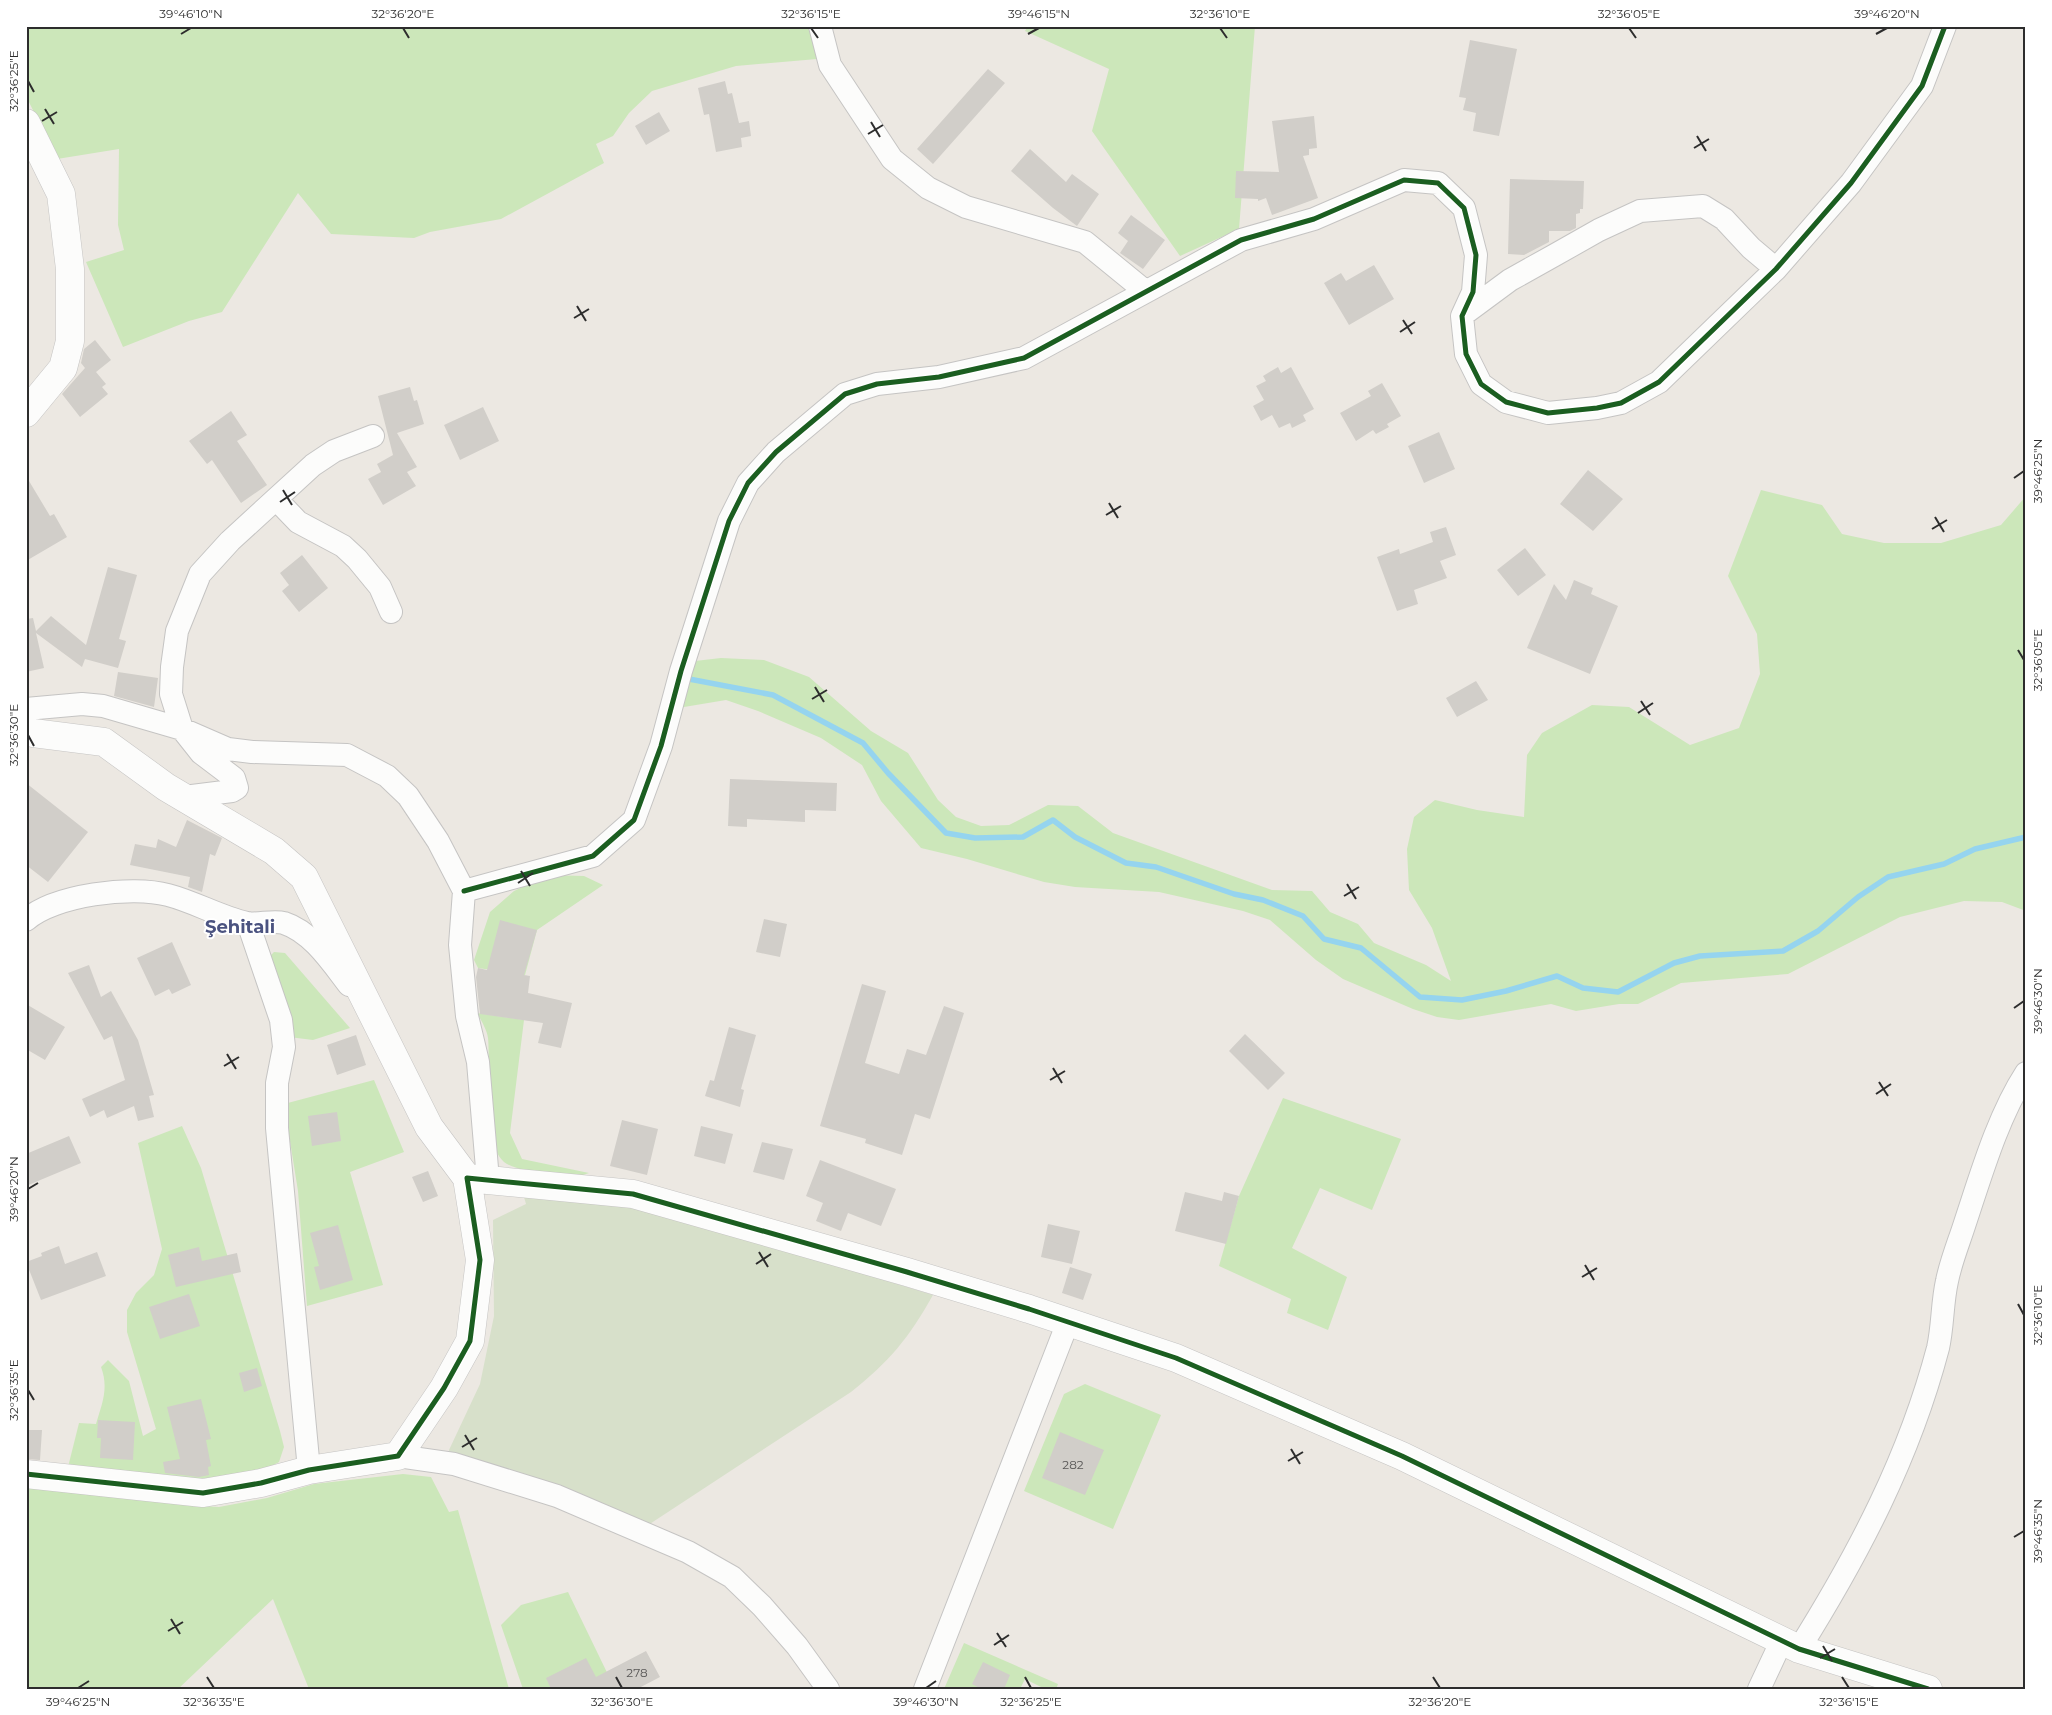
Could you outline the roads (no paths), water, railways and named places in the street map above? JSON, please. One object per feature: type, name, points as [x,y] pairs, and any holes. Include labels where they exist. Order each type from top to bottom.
[{"type":"street","points":[[820,26],[830,65],[892,159],[928,188],[966,207],[1085,242],[1145,291]]},
{"type":"street","points":[[464,891],[593,856],[634,820],[661,746],[682,671],[729,521],[748,483],[776,452],[810,421],[845,394],[877,384],[939,377],[1024,358],[1241,240],[1314,219],[1404,180],[1438,183],[1464,208],[1476,254],[1473,292],[1462,316],[1466,354],[1481,384],[1506,402],[1548,413],[1597,408],[1621,403],[1659,382],[1776,268],[1851,183],[1922,86],[1945,26]]},
{"type":"street","points":[[26,123],[61,194],[70,269],[70,341],[62,368],[26,413]]},
{"type":"street","points":[[1462,316],[1527,270],[1599,230],[1640,211],[1703,206],[1724,219],[1751,248],[1776,268]]},
{"type":"street","points":[[184,798],[232,791],[237,788],[234,778],[201,753],[182,729],[171,694],[172,666],[177,630],[200,574],[230,541],[314,465],[334,451],[373,436]]},
{"type":"street","points":[[276,499],[298,522],[343,546],[357,559],[380,587],[391,612]]},
{"type":"street","points":[[28,727],[82,704],[103,706],[182,729],[228,749],[252,752],[347,755],[387,776],[408,796],[438,841],[464,891],[460,945],[467,1016],[478,1062],[480,1260],[470,1341],[444,1388],[398,1456]]},
{"type":"street","points":[[28,727],[104,742],[184,798],[274,851],[304,877],[429,1127],[478,1179],[633,1194],[907,1272],[1176,1358],[1402,1456],[1791,1644],[1928,1689]]},
{"type":"street","points":[[26,920],[34,912],[84,896],[134,890],[167,894],[248,923],[284,923],[316,942],[380,1026]]},
{"type":"street","points":[[248,923],[281,1020],[284,1047],[277,1083],[277,1128],[309,1470]]},
{"type":"street","points":[[1759,1689],[1791,1644],[1842,1580],[1886,1496],[1915,1421],[1938,1347],[1947,1280],[1968,1213],[1989,1154],[2017,1086],[2026,1073]]},
{"type":"street","points":[[925,1689],[1068,1322]]},
{"type":"street","points":[[26,1474],[203,1493],[262,1483],[309,1470],[398,1456],[454,1464],[557,1496],[688,1552],[732,1577],[762,1606],[797,1646],[828,1689]]},
{"type":"waterway","points":[[689,679],[773,695],[863,743],[888,773],[946,833],[975,838],[1023,837],[1053,820],[1075,837],[1126,863],[1156,867],[1234,894],[1263,900],[1303,916],[1324,939],[1361,948],[1420,997],[1462,1000],[1506,991],[1557,976],[1583,988],[1618,992],[1674,963],[1700,956],[1783,951],[1818,931],[1858,897],[1888,877],[1944,864],[1975,849],[2026,837]]},
{"type":"district","name":"Şehitali","points":[[240,927]]}]
